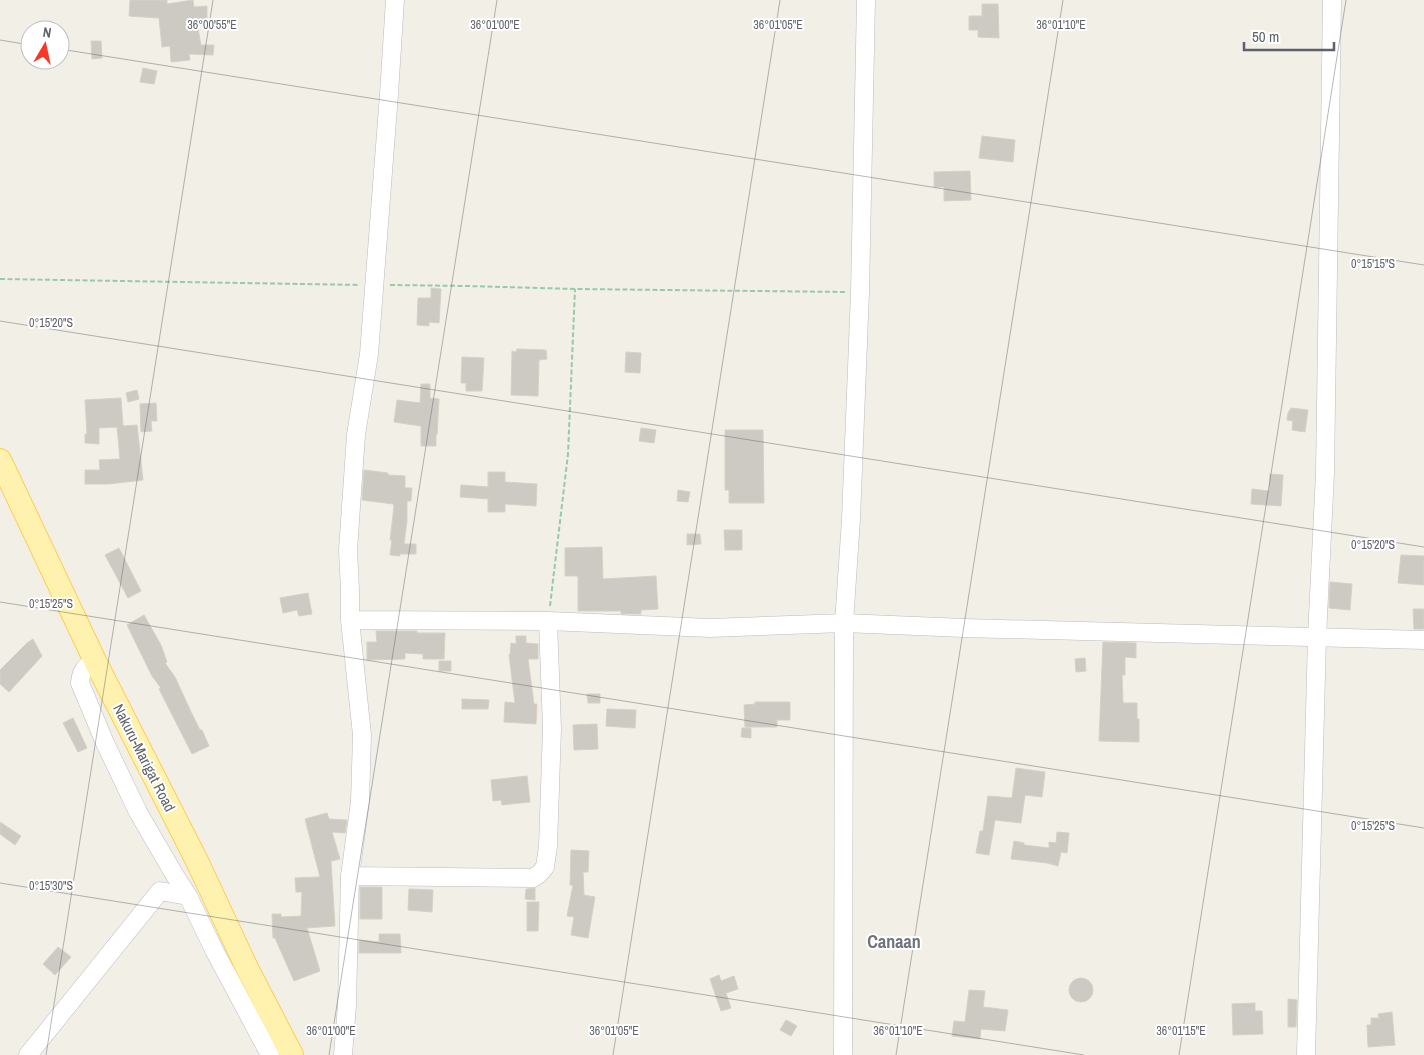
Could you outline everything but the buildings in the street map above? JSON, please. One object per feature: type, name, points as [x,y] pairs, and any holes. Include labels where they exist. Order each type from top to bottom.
[{"type":"main road","name":"Nakuru-Marigat Road","points":[[0,460],[95,661],[197,861],[247,968],[292,1055]]},
{"type":"street","points":[[343,1055],[348,1005],[350,876],[360,802],[362,736],[350,620],[348,550],[356,435],[369,354],[395,0]]},
{"type":"street","points":[[843,1055],[844,623],[851,519],[860,292],[866,0]]},
{"type":"street","points":[[1306,1055],[1317,637],[1325,473],[1332,0]]},
{"type":"street","points":[[350,620],[548,621],[710,628],[844,623],[1424,640]]},
{"type":"street","points":[[350,876],[533,878],[545,867],[548,846],[552,729],[548,621]]},
{"type":"street","points":[[95,661],[85,666],[80,673],[80,683],[105,743],[138,812],[188,896],[214,950],[270,1055]]},
{"type":"street","points":[[28,1055],[174,874]]},
{"type":"street","points":[[160,891],[188,896]]},
{"type":"path","points":[[0,280],[468,286],[575,290],[860,292]]},
{"type":"path","points":[[548,621],[568,454],[575,290]]},
{"type":"district","name":"Canaan","points":[[894,942]]}]
